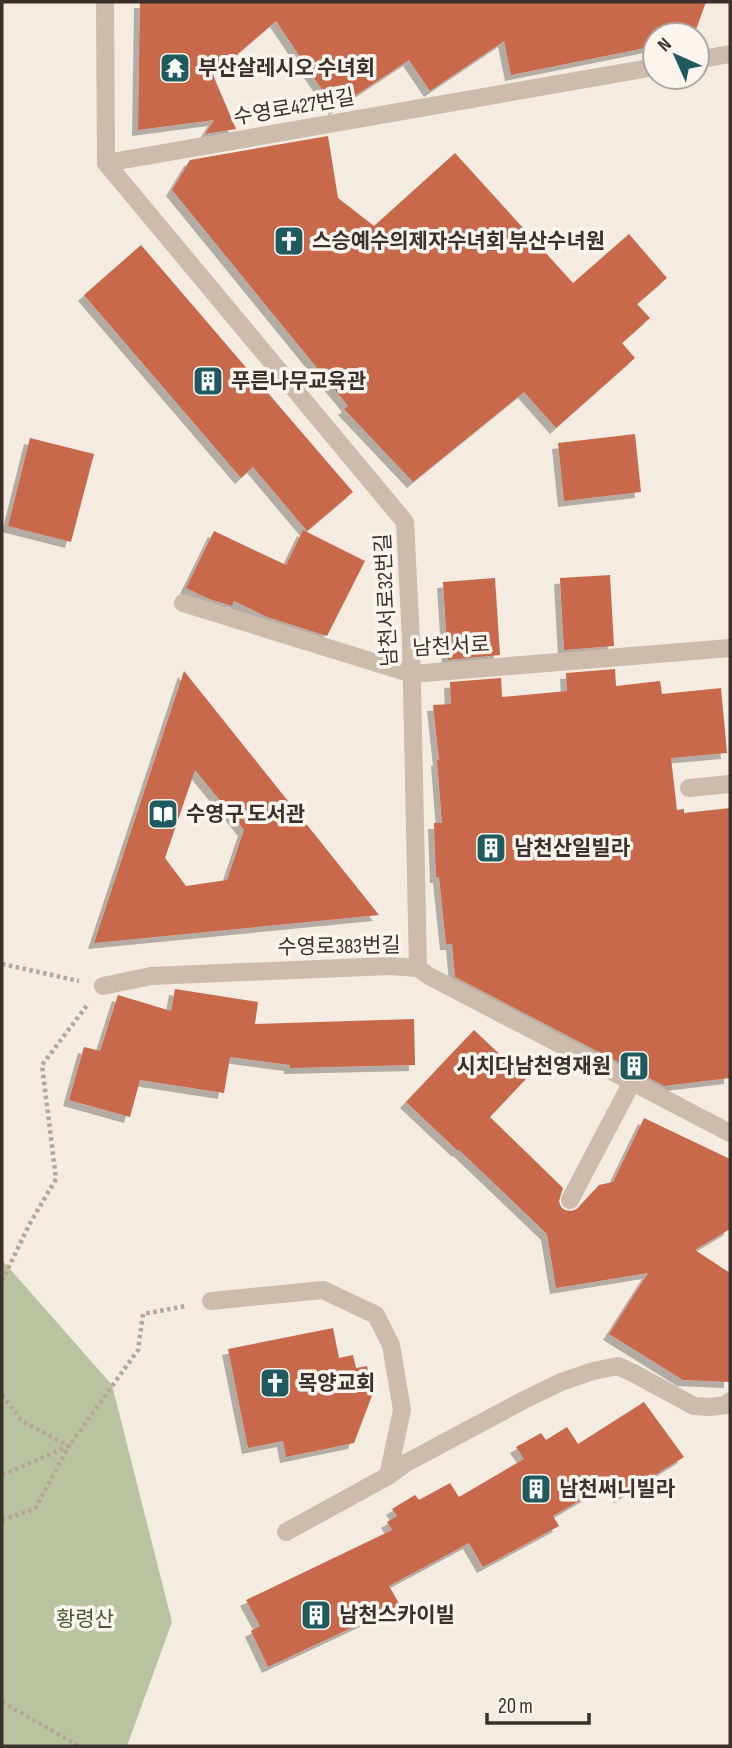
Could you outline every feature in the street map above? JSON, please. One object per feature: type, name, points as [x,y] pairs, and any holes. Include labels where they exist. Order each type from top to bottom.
[{"type":"street","points":[[105,2],[106,163]]},
{"type":"street","points":[[711,57],[730,54]]},
{"type":"street","name":"수영로427번길","points":[[106,163],[641,69]]},
{"type":"street","name":"남천서로32번길","points":[[106,163],[405,522],[412,674],[418,968]]},
{"type":"street","name":"남천서로","points":[[183,603],[412,674],[730,648]]},
{"type":"street","points":[[689,788],[730,784]]},
{"type":"street","name":"수영로383번길","points":[[103,986],[150,976],[390,966],[418,968],[730,1133]]},
{"type":"street","points":[[570,1200],[632,1083]]},
{"type":"street","points":[[211,1301],[323,1290],[376,1315],[391,1345],[402,1410],[388,1476]]},
{"type":"street","points":[[286,1532],[388,1476],[406,1463],[524,1400],[561,1382],[593,1371],[618,1366],[695,1406],[725,1405],[730,1401]]},
{"type":"path","points":[[2,964],[103,986],[42,1065],[56,1179],[29,1225],[2,1281]]},
{"type":"path","points":[[2,1520],[35,1509],[69,1446],[138,1350],[144,1314],[211,1301]]},
{"type":"path","points":[[2,1395],[22,1421],[69,1446]]},
{"type":"path","points":[[2,1475],[69,1446]]},
{"type":"path","points":[[2,1702],[79,1746]]},
{"type":"green space","name":"황령산","points":[[2,1260],[112,1385],[172,1622],[127,1746],[2,1746]]},
{"type":"building","points":[[140,2],[706,2],[699,21],[641,21],[641,49],[511,75],[504,41],[430,91],[409,60],[335,109],[276,21],[213,75],[236,129],[205,134],[214,120],[138,130]]},
{"type":"building","points":[[328,136],[338,198],[374,226],[455,153],[573,283],[629,234],[667,278],[637,304],[650,318],[622,343],[635,358],[556,428],[524,392],[413,482],[344,409],[348,406],[172,190],[190,160]]},
{"type":"building","name":"푸른나무교육관","points":[[141,245],[353,492],[307,531],[253,467],[241,478],[84,295]]},
{"type":"building","points":[[635,434],[641,492],[564,501],[558,443]]},
{"type":"building","points":[[30,438],[94,454],[71,542],[8,526]]},
{"type":"building","points":[[303,530],[365,561],[327,636],[267,617],[234,601],[232,606],[186,588],[214,531],[286,565]]},
{"type":"building","points":[[610,575],[614,646],[564,650],[560,578]]},
{"type":"building","points":[[495,578],[500,655],[448,660],[443,582]]},
{"type":"building","points":[[615,669],[616,686],[660,681],[662,694],[721,688],[727,753],[671,758],[677,810],[684,809],[684,813],[730,808],[730,1078],[664,1086],[455,977],[452,944],[446,944],[439,877],[436,877],[434,823],[442,823],[433,705],[451,704],[450,682],[501,678],[502,697],[567,691],[566,673]]},
{"type":"building","points":[[184,671],[379,915],[94,943]],"holes":[[[195,770],[244,830],[227,880],[186,886],[165,858]]]},
{"type":"building","points":[[175,989],[258,1002],[255,1024],[414,1019],[415,1065],[290,1068],[290,1065],[230,1057],[224,1093],[140,1080],[130,1117],[69,1100],[84,1047],[100,1051],[118,995],[171,1011]]},
{"type":"building","points":[[474,1030],[526,1079],[490,1117],[563,1188],[559,1201],[565,1210],[577,1209],[599,1185],[613,1182],[644,1118],[730,1159],[730,1229],[695,1250],[730,1273],[730,1382],[683,1380],[609,1334],[648,1273],[556,1288],[547,1234],[406,1102]]},
{"type":"building","points":[[333,1328],[339,1358],[353,1355],[356,1368],[367,1366],[373,1393],[354,1443],[286,1457],[283,1441],[248,1448],[228,1349]]},
{"type":"building","name":"남천써니빌라","points":[[644,1402],[684,1457],[620,1497],[610,1483],[553,1516],[559,1526],[483,1567],[469,1543],[389,1586],[400,1605],[268,1667],[251,1631],[260,1626],[246,1600],[392,1530],[387,1522],[397,1516],[392,1509],[415,1495],[419,1500],[450,1483],[459,1497],[524,1459],[516,1447],[541,1433],[546,1440],[567,1427],[578,1444]]},
{"type":"place","name":"부산살레시오 수녀회","points":[[175,68]]},
{"type":"place","name":"스승예수의제자수녀회 부산수녀원","points":[[289,241]]},
{"type":"place","name":"푸른나무교육관","points":[[208,381]]},
{"type":"place","name":"수영구 도서관","points":[[163,814]]},
{"type":"place","name":"남천산일빌라","points":[[491,848]]},
{"type":"place","name":"시치다남천영재원","points":[[634,1066]]},
{"type":"place","name":"목양교회","points":[[275,1383]]},
{"type":"place","name":"남천써니빌라","points":[[536,1489]]},
{"type":"place","name":"남천스카이빌","points":[[316,1615]]}]
